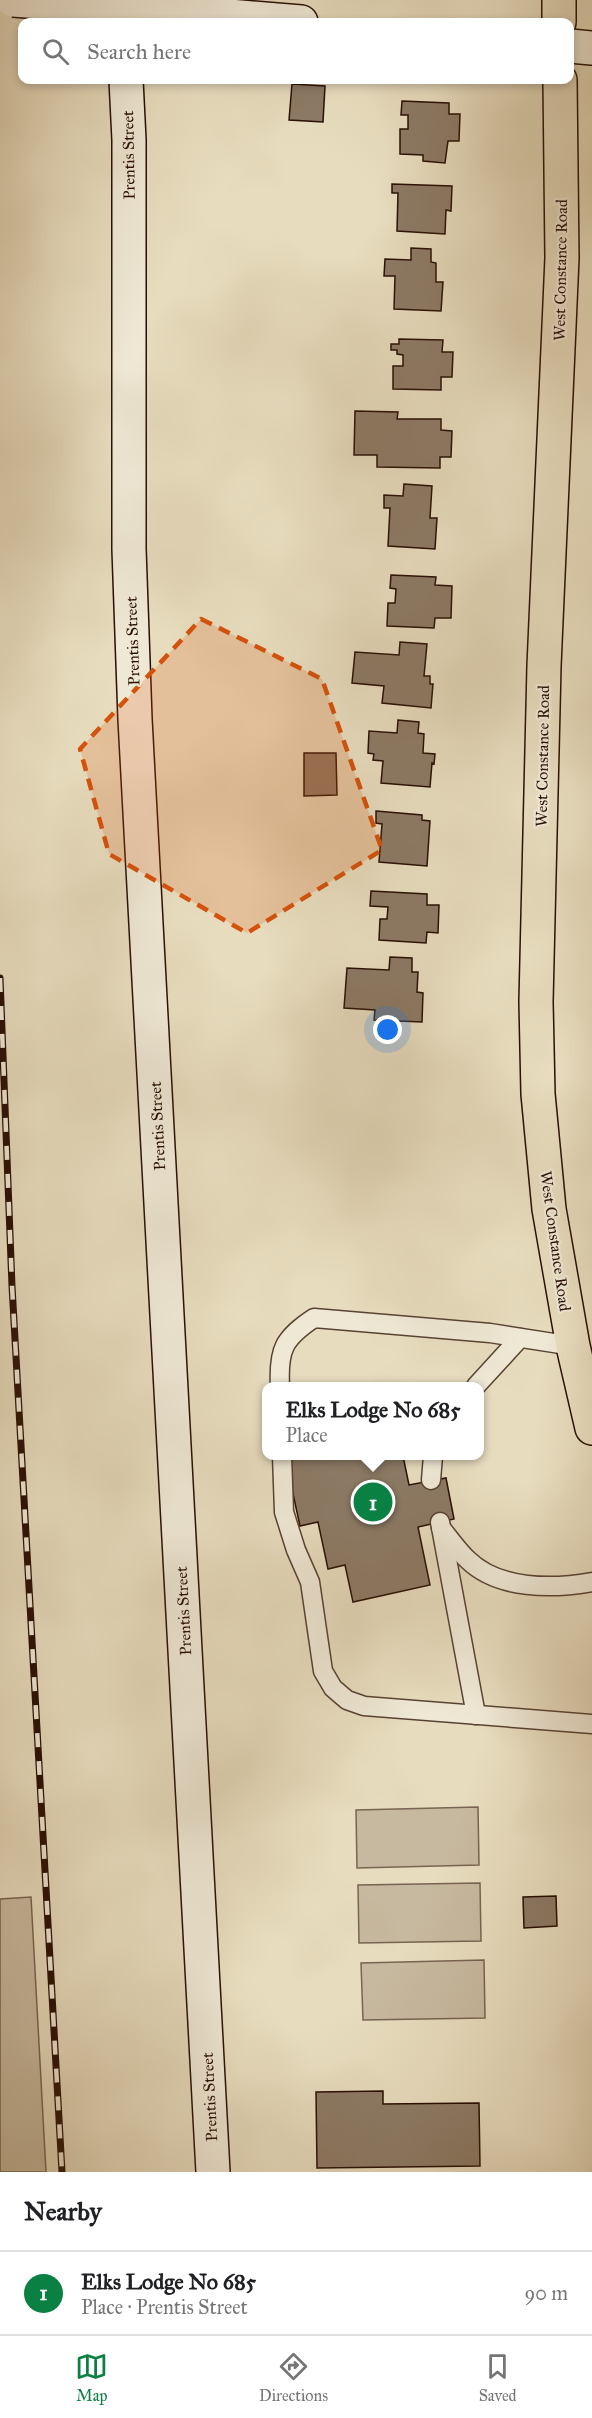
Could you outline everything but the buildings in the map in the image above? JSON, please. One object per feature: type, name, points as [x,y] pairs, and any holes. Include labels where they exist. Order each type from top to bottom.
[{"type":"main road","points":[[559,0],[559,18]]},
{"type":"main road","name":"West Constance Road","points":[[560,84],[562,258],[544,666],[536,1002],[538,1094],[549,1209],[573,1346],[592,1428]]},
{"type":"street","points":[[13,0],[253,18]]},
{"type":"street","points":[[121,0],[122,18]]},
{"type":"street","points":[[574,46],[592,48]]},
{"type":"street","name":"Prentis Street","points":[[126,84],[129,140],[129,549],[135,719],[213,2172]]},
{"type":"lane","points":[[279,1382],[281,1358],[287,1340],[314,1318],[520,1338],[573,1346]]},
{"type":"lane","points":[[480,1382],[520,1338]]},
{"type":"lane","points":[[282,1460],[284,1512],[296,1550],[310,1582],[323,1671],[333,1688],[346,1700],[364,1706],[592,1724]]},
{"type":"lane","points":[[431,1480],[433,1460]]},
{"type":"lane","points":[[476,1715],[440,1525],[470,1562],[496,1577],[543,1587],[568,1587],[592,1582]]},
{"type":"highlighted area","points":[[201,619],[322,679],[382,850],[247,933],[109,854],[80,749]]},
{"type":"shaded area","points":[[478,1807],[479,1865],[357,1868],[356,1810]]},
{"type":"shaded area","points":[[480,1883],[481,1941],[359,1943],[358,1885]]},
{"type":"shaded area","points":[[31,1897],[46,2172],[0,2172],[0,1899]]},
{"type":"shaded area","points":[[484,1960],[485,2018],[363,2020],[361,1963]]},
{"type":"railway","points":[[0,978],[12,1286],[62,2172]]},
{"type":"place","name":"Elks Lodge No 685","points":[[373,1502]]}]
